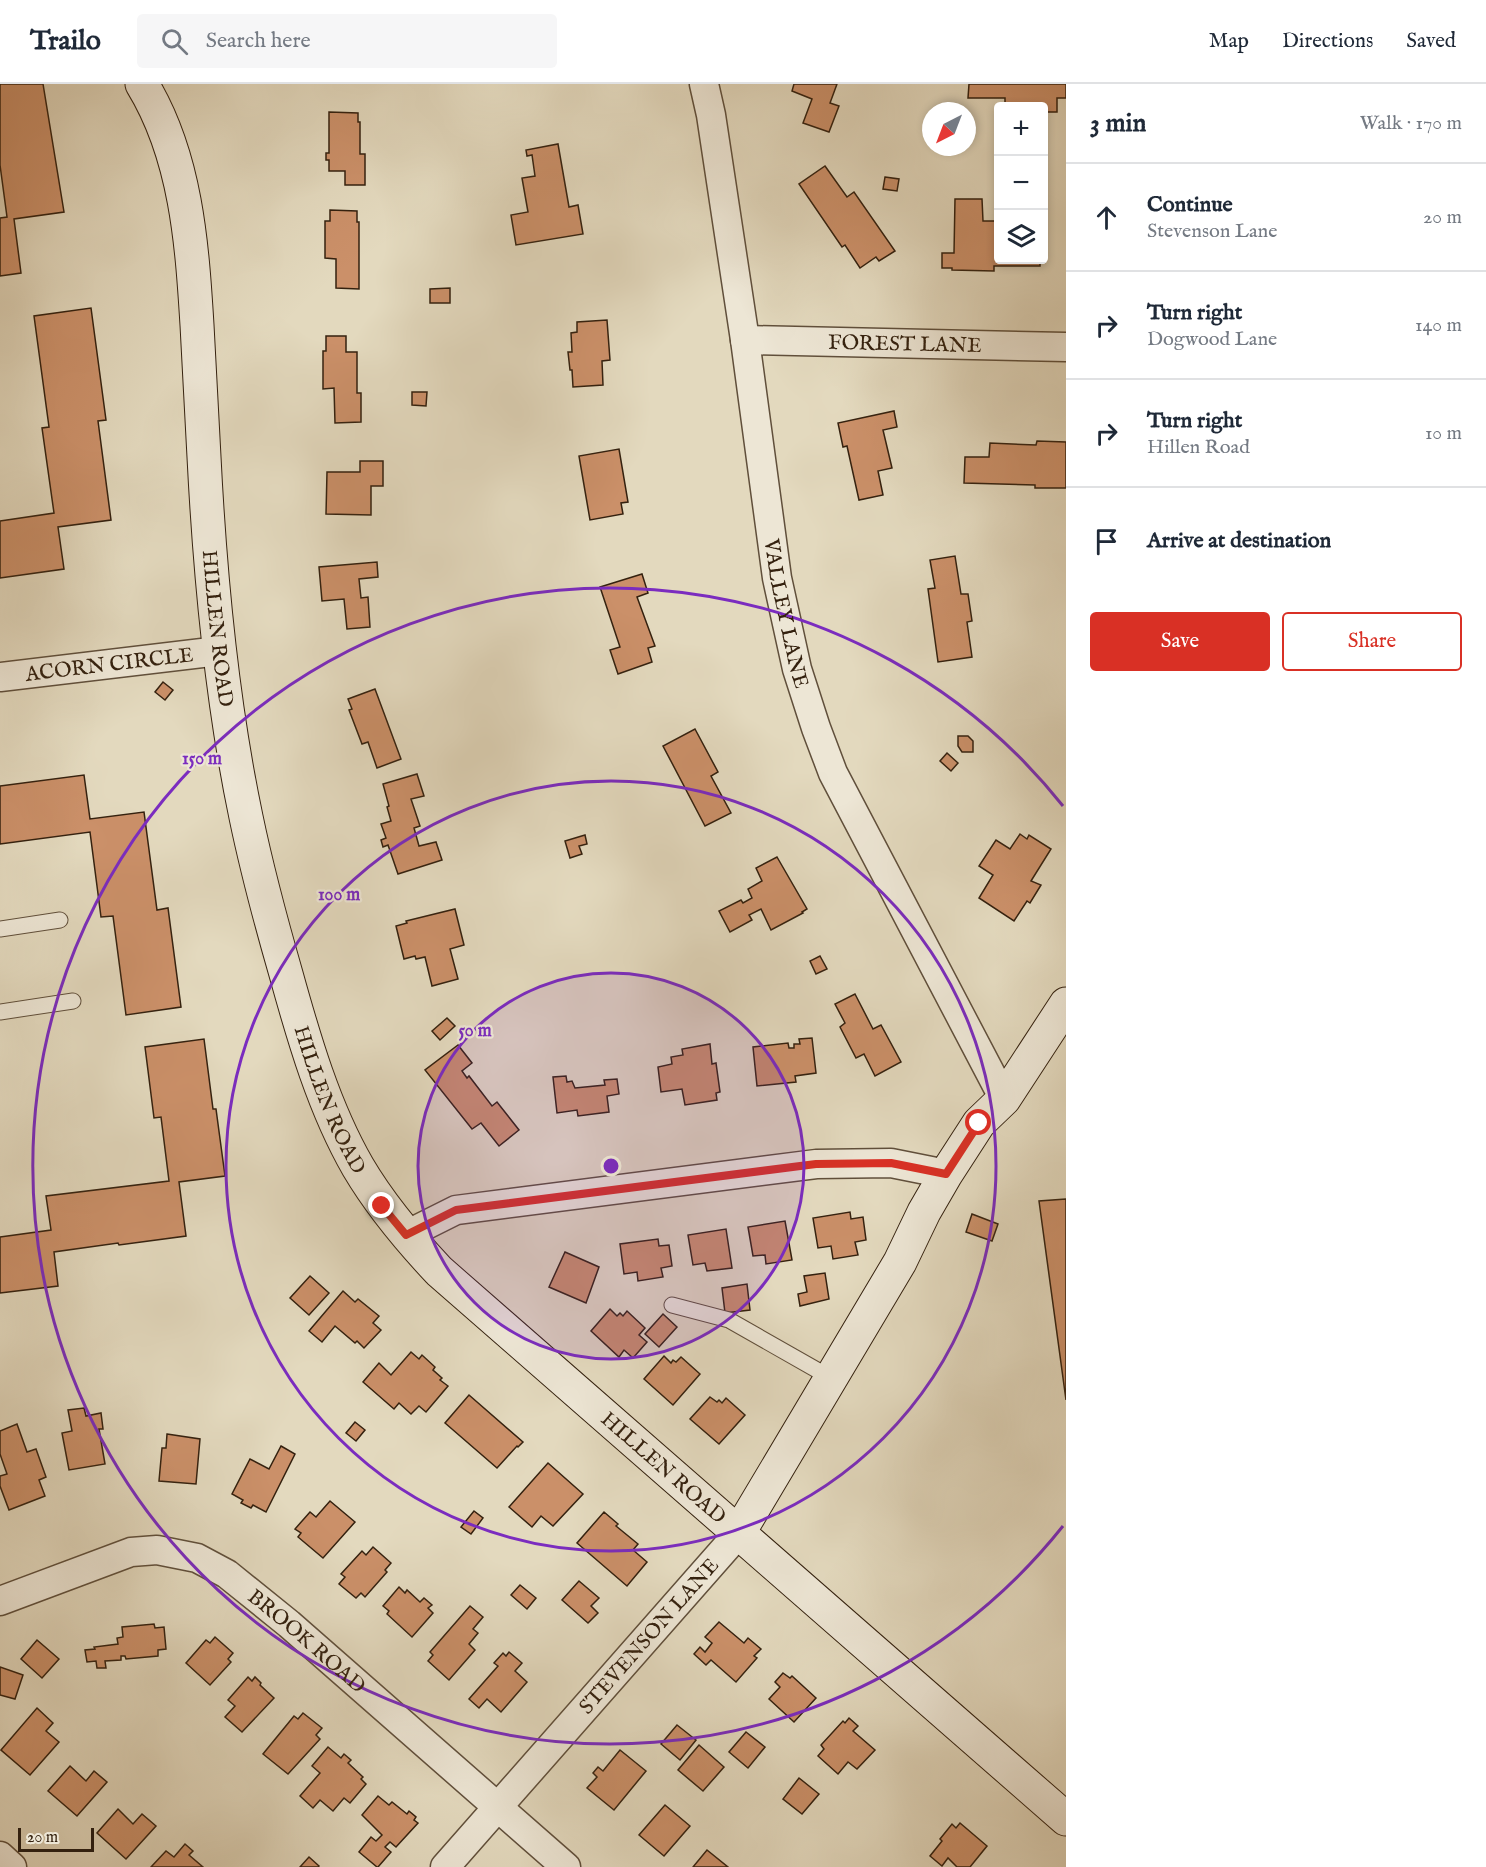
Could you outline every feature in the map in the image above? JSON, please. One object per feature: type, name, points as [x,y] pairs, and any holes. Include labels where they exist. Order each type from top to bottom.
[{"type":"street","name":"HILLEN ROAD","points":[[142,84],[169,141],[186,208],[193,261],[208,546],[219,651],[246,817],[274,932],[296,1009],[332,1112],[357,1165],[382,1206],[439,1270],[1066,1819]]},
{"type":"street","name":"VALLEY LANE","points":[[704,84],[711,115],[745,340],[777,579],[797,669],[833,773],[1004,1099]]},
{"type":"street","name":"FOREST LANE","points":[[745,340],[1066,347]]},
{"type":"street","name":"ACORN CIRCLE","points":[[0,677],[219,651]]},
{"type":"street","name":"STEVENSON LANE","points":[[445,1867],[738,1534],[900,1262],[924,1212],[946,1174],[979,1123],[1004,1099],[1066,1004]]},
{"type":"street","name":"STEVENSON LANE","points":[[900,1262],[936,1221],[992,1132],[1004,1099]]},
{"type":"street","points":[[406,1235],[456,1210],[816,1164],[891,1163],[946,1174]]},
{"type":"street","name":"BROOK ROAD","points":[[0,1601],[131,1552],[157,1550],[197,1558],[227,1574],[289,1624],[566,1867]]},
{"type":"street","points":[[0,1856],[12,1867]]},
{"type":"lane","points":[[0,929],[60,920]]},
{"type":"lane","points":[[0,1012],[73,1001]]},
{"type":"lane","points":[[672,1305],[729,1320],[831,1378]]},
{"type":"building","points":[[0,84],[43,84],[64,212],[14,219],[21,273],[0,276],[0,218],[7,217],[0,165]]},
{"type":"building","points":[[794,84],[837,84],[830,103],[839,106],[829,132],[803,123],[812,99],[792,91]]},
{"type":"building","points":[[969,84],[1066,84],[1066,98],[1057,98],[1057,112],[1048,112],[1048,102],[1005,102],[1005,98],[968,98]]},
{"type":"building","points":[[329,112],[358,113],[360,154],[365,154],[365,185],[345,185],[345,171],[329,171],[329,160],[326,160],[326,153],[329,153]]},
{"type":"building","points":[[558,144],[569,207],[578,205],[583,234],[516,245],[511,215],[528,212],[522,178],[535,176],[532,155],[527,156],[526,150]]},
{"type":"building","points":[[825,166],[847,197],[854,192],[895,251],[879,261],[876,257],[860,268],[845,245],[842,247],[799,184]]},
{"type":"building","points":[[885,177],[899,179],[897,191],[883,189]]},
{"type":"building","points":[[955,199],[982,199],[983,221],[994,221],[994,264],[1040,264],[1040,266],[994,266],[994,271],[942,268],[942,253],[954,253]]},
{"type":"building","points":[[330,210],[357,211],[359,289],[336,288],[336,259],[325,258],[325,221],[330,221]]},
{"type":"building","points":[[450,288],[450,303],[430,303],[430,289]]},
{"type":"building","points":[[91,308],[106,420],[98,421],[111,520],[58,527],[64,569],[0,578],[0,521],[54,513],[42,428],[49,427],[34,316]]},
{"type":"building","points":[[607,320],[610,360],[602,361],[603,385],[573,387],[568,352],[572,352],[571,333],[577,332],[577,322]]},
{"type":"building","points":[[326,336],[346,336],[346,352],[357,352],[357,393],[361,393],[361,422],[335,423],[334,388],[323,389],[323,351],[326,351]]},
{"type":"building","points":[[412,392],[427,392],[426,406],[412,405]]},
{"type":"building","points":[[894,411],[897,427],[883,430],[892,468],[878,471],[883,495],[859,500],[847,446],[843,447],[838,423]]},
{"type":"building","points":[[1037,441],[1066,442],[1066,488],[964,483],[965,457],[989,457],[990,443],[1036,445]]},
{"type":"building","points":[[619,449],[628,502],[621,503],[623,514],[590,520],[579,456]]},
{"type":"building","points":[[360,461],[383,461],[383,486],[371,486],[371,515],[326,514],[327,472],[360,472]]},
{"type":"building","points":[[955,556],[961,594],[968,594],[972,621],[967,622],[972,657],[938,662],[928,589],[935,588],[930,560]]},
{"type":"building","points":[[377,562],[378,577],[359,579],[361,598],[368,597],[370,627],[347,629],[344,599],[322,601],[319,567]]},
{"type":"building","points":[[642,574],[648,593],[637,597],[655,646],[648,648],[652,662],[618,674],[610,650],[620,647],[600,587]]},
{"type":"building","points":[[163,682],[173,690],[165,700],[155,692]]},
{"type":"building","points":[[375,689],[401,759],[377,768],[368,742],[362,744],[349,710],[352,709],[348,699]]},
{"type":"building","points":[[695,729],[718,772],[711,776],[731,813],[705,826],[663,746]]},
{"type":"building","points":[[958,736],[968,736],[973,741],[973,752],[962,752],[958,746]]},
{"type":"building","points":[[947,753],[958,763],[951,771],[940,761]]},
{"type":"building","points":[[417,774],[424,796],[411,799],[420,826],[414,828],[419,846],[436,842],[442,860],[398,874],[388,845],[383,847],[381,840],[386,838],[381,824],[391,821],[383,784]]},
{"type":"building","points":[[84,775],[90,819],[144,812],[157,910],[168,908],[181,1007],[126,1015],[113,916],[101,917],[90,832],[0,844],[0,786]]},
{"type":"building","points":[[1020,834],[1027,839],[1029,835],[1051,849],[1031,881],[1041,885],[1030,903],[1027,901],[1014,921],[979,898],[993,875],[979,866],[996,840],[1010,849]]},
{"type":"building","points":[[585,835],[587,844],[579,846],[582,854],[570,858],[565,841]]},
{"type":"building","points":[[777,857],[807,909],[771,930],[761,909],[749,915],[752,920],[730,932],[719,911],[741,900],[743,903],[752,898],[748,889],[762,881],[756,868]]},
{"type":"building","points":[[455,909],[464,945],[450,949],[458,979],[432,986],[425,957],[416,959],[415,956],[404,959],[396,926],[407,923],[406,921]]},
{"type":"building","points":[[820,956],[827,969],[816,974],[810,961]]},
{"type":"building","points":[[855,994],[873,1029],[881,1025],[901,1062],[875,1076],[864,1054],[856,1058],[840,1027],[845,1023],[835,1004]]},
{"type":"building","points":[[447,1018],[455,1026],[440,1040],[432,1031]]},
{"type":"building","points":[[812,1038],[816,1073],[795,1076],[796,1082],[757,1086],[753,1047],[788,1043],[789,1048],[794,1048],[794,1044],[800,1044],[799,1039]]},
{"type":"building","points":[[204,1039],[225,1176],[179,1182],[186,1236],[54,1252],[58,1286],[0,1293],[0,1237],[51,1230],[46,1196],[169,1181],[161,1117],[154,1118],[145,1047]]},
{"type":"building","points":[[710,1044],[712,1064],[716,1063],[720,1092],[716,1093],[717,1100],[685,1105],[682,1089],[661,1092],[658,1067],[672,1064],[671,1057],[683,1055],[682,1049]]},
{"type":"building","points":[[458,1045],[472,1063],[462,1071],[467,1078],[469,1076],[492,1106],[497,1102],[519,1130],[499,1146],[481,1123],[472,1129],[425,1070]]},
{"type":"building","points":[[566,1076],[567,1082],[572,1081],[575,1088],[605,1085],[604,1080],[617,1079],[619,1094],[607,1096],[609,1112],[578,1116],[577,1110],[557,1113],[553,1077]]},
{"type":"building","points":[[1066,1199],[1066,1400],[1039,1201]]},
{"type":"building","points":[[850,1212],[851,1219],[863,1217],[866,1240],[855,1242],[858,1255],[833,1259],[831,1246],[818,1248],[813,1218]]},
{"type":"building","points":[[972,1214],[998,1224],[992,1241],[966,1232]]},
{"type":"building","points":[[785,1221],[792,1260],[766,1264],[765,1255],[753,1256],[748,1227]]},
{"type":"building","points":[[726,1229],[732,1268],[707,1271],[705,1263],[693,1265],[688,1235]]},
{"type":"building","points":[[658,1239],[659,1246],[669,1245],[672,1266],[661,1268],[663,1277],[638,1281],[637,1272],[624,1274],[620,1244]]},
{"type":"building","points":[[565,1252],[599,1267],[586,1303],[549,1287]]},
{"type":"building","points":[[825,1273],[829,1299],[800,1306],[798,1294],[807,1292],[804,1276]]},
{"type":"building","points":[[310,1276],[329,1293],[309,1315],[290,1298]]},
{"type":"building","points":[[747,1284],[750,1310],[725,1313],[722,1288]]},
{"type":"building","points":[[343,1291],[355,1302],[358,1299],[379,1316],[373,1323],[381,1330],[364,1348],[335,1326],[322,1342],[309,1331]]},
{"type":"building","points":[[610,1309],[617,1316],[620,1313],[623,1316],[627,1311],[645,1328],[639,1335],[647,1342],[633,1358],[624,1350],[619,1357],[591,1331]]},
{"type":"building","points":[[663,1314],[677,1327],[659,1347],[645,1334]]},
{"type":"building","points":[[411,1352],[419,1359],[422,1355],[435,1367],[433,1370],[442,1378],[440,1380],[448,1386],[426,1412],[419,1406],[411,1414],[399,1403],[394,1409],[363,1382],[379,1363],[391,1375]]},
{"type":"building","points":[[664,1356],[671,1363],[681,1357],[700,1374],[673,1405],[644,1379]]},
{"type":"building","points":[[469,1395],[523,1442],[497,1468],[445,1423]]},
{"type":"building","points":[[710,1397],[722,1403],[726,1398],[745,1415],[719,1444],[690,1419]]},
{"type":"building","points":[[84,1408],[86,1416],[101,1413],[103,1429],[99,1429],[105,1464],[69,1470],[62,1433],[72,1431],[68,1410]]},
{"type":"building","points":[[355,1422],[365,1430],[356,1441],[346,1433]]},
{"type":"building","points":[[17,1424],[27,1452],[36,1449],[46,1477],[39,1480],[45,1496],[9,1510],[0,1486],[0,1476],[7,1474],[0,1454],[0,1431]]},
{"type":"building","points":[[167,1434],[200,1439],[196,1484],[159,1481],[162,1448],[166,1448]]},
{"type":"building","points":[[281,1446],[295,1454],[266,1512],[253,1505],[251,1508],[241,1503],[243,1500],[232,1494],[250,1459],[269,1469]]},
{"type":"building","points":[[548,1463],[583,1494],[553,1526],[541,1516],[532,1527],[509,1507]]},
{"type":"building","points":[[330,1501],[355,1522],[323,1558],[298,1537],[301,1533],[295,1529],[310,1512],[316,1517]]},
{"type":"building","points":[[474,1511],[483,1518],[471,1534],[461,1527]]},
{"type":"building","points":[[604,1512],[618,1524],[616,1526],[638,1544],[633,1550],[647,1562],[627,1586],[577,1543]]},
{"type":"building","points":[[373,1547],[391,1563],[385,1570],[387,1572],[365,1597],[361,1593],[356,1598],[339,1584],[345,1577],[341,1574],[362,1551],[366,1555]]},
{"type":"building","points":[[579,1581],[599,1598],[591,1606],[598,1613],[588,1623],[562,1600]]},
{"type":"building","points":[[520,1585],[536,1598],[527,1609],[511,1595]]},
{"type":"building","points":[[399,1587],[405,1593],[407,1590],[420,1602],[424,1598],[432,1605],[428,1608],[433,1613],[412,1637],[387,1614],[389,1611],[383,1606]]},
{"type":"building","points":[[470,1606],[483,1617],[473,1629],[478,1633],[469,1644],[475,1650],[449,1680],[428,1661],[433,1655],[430,1652]]},
{"type":"building","points":[[719,1622],[744,1643],[748,1638],[761,1649],[754,1656],[757,1658],[736,1682],[711,1660],[706,1665],[694,1654],[700,1647],[705,1652],[712,1643],[705,1637]]},
{"type":"building","points":[[154,1624],[155,1628],[164,1627],[166,1649],[158,1650],[158,1656],[126,1659],[125,1656],[121,1656],[121,1660],[105,1661],[106,1668],[97,1668],[96,1661],[87,1662],[85,1650],[118,1644],[117,1638],[123,1637],[122,1627]]},
{"type":"building","points":[[215,1637],[233,1653],[228,1659],[231,1662],[210,1685],[186,1663],[206,1640],[210,1643]]},
{"type":"building","points":[[37,1640],[59,1659],[42,1678],[21,1659]]},
{"type":"building","points":[[509,1652],[522,1663],[515,1671],[527,1682],[501,1712],[487,1699],[479,1708],[469,1699],[498,1666],[494,1663],[503,1653],[506,1656]]},
{"type":"building","points":[[0,1667],[23,1675],[15,1699],[0,1695]]},
{"type":"building","points":[[783,1673],[790,1678],[792,1676],[816,1698],[794,1722],[769,1699],[780,1687],[775,1682]]},
{"type":"building","points":[[248,1677],[252,1681],[255,1677],[274,1698],[242,1732],[225,1717],[235,1706],[228,1700]]},
{"type":"building","points":[[37,1708],[53,1723],[46,1731],[59,1742],[30,1775],[1,1750]]},
{"type":"building","points":[[303,1713],[322,1728],[316,1735],[320,1739],[288,1774],[263,1754],[294,1716],[298,1719]]},
{"type":"building","points":[[849,1718],[858,1726],[853,1731],[875,1750],[857,1769],[848,1762],[838,1774],[818,1756],[824,1749],[821,1745],[843,1721],[845,1723]]},
{"type":"building","points":[[677,1725],[696,1740],[680,1760],[661,1744]]},
{"type":"building","points":[[746,1732],[765,1747],[748,1768],[729,1752]]},
{"type":"building","points":[[699,1745],[724,1767],[703,1791],[678,1770]]},
{"type":"building","points":[[328,1747],[341,1758],[344,1754],[351,1760],[348,1763],[363,1777],[361,1779],[366,1784],[350,1803],[344,1798],[333,1811],[320,1800],[313,1808],[300,1796],[320,1773],[312,1766]]},
{"type":"building","points":[[620,1750],[646,1771],[614,1810],[587,1788],[597,1777],[593,1773],[598,1767],[603,1771]]},
{"type":"building","points":[[70,1766],[86,1781],[94,1771],[107,1782],[77,1816],[48,1791]]},
{"type":"building","points":[[799,1778],[819,1794],[802,1814],[783,1799]]},
{"type":"building","points":[[378,1796],[389,1805],[392,1802],[407,1814],[409,1811],[416,1817],[414,1820],[418,1823],[396,1847],[390,1842],[385,1847],[391,1852],[377,1867],[359,1852],[371,1837],[376,1841],[382,1835],[362,1815]]},
{"type":"building","points":[[665,1805],[690,1826],[664,1856],[639,1835]]},
{"type":"building","points":[[118,1809],[133,1824],[142,1814],[156,1826],[126,1859],[97,1833]]},
{"type":"building","points":[[960,1823],[987,1846],[970,1867],[957,1867],[948,1858],[942,1866],[930,1856],[952,1824],[956,1828]]},
{"type":"building","points":[[185,1844],[193,1851],[189,1855],[203,1867],[151,1867],[166,1851],[174,1857]]},
{"type":"building","points":[[707,1850],[728,1867],[693,1867]]},
{"type":"building","points":[[309,1857],[319,1866],[300,1867]]},
{"type":"route","points":[[382,1206],[406,1235],[456,1210],[816,1164],[891,1163],[946,1174],[979,1123]]}]
